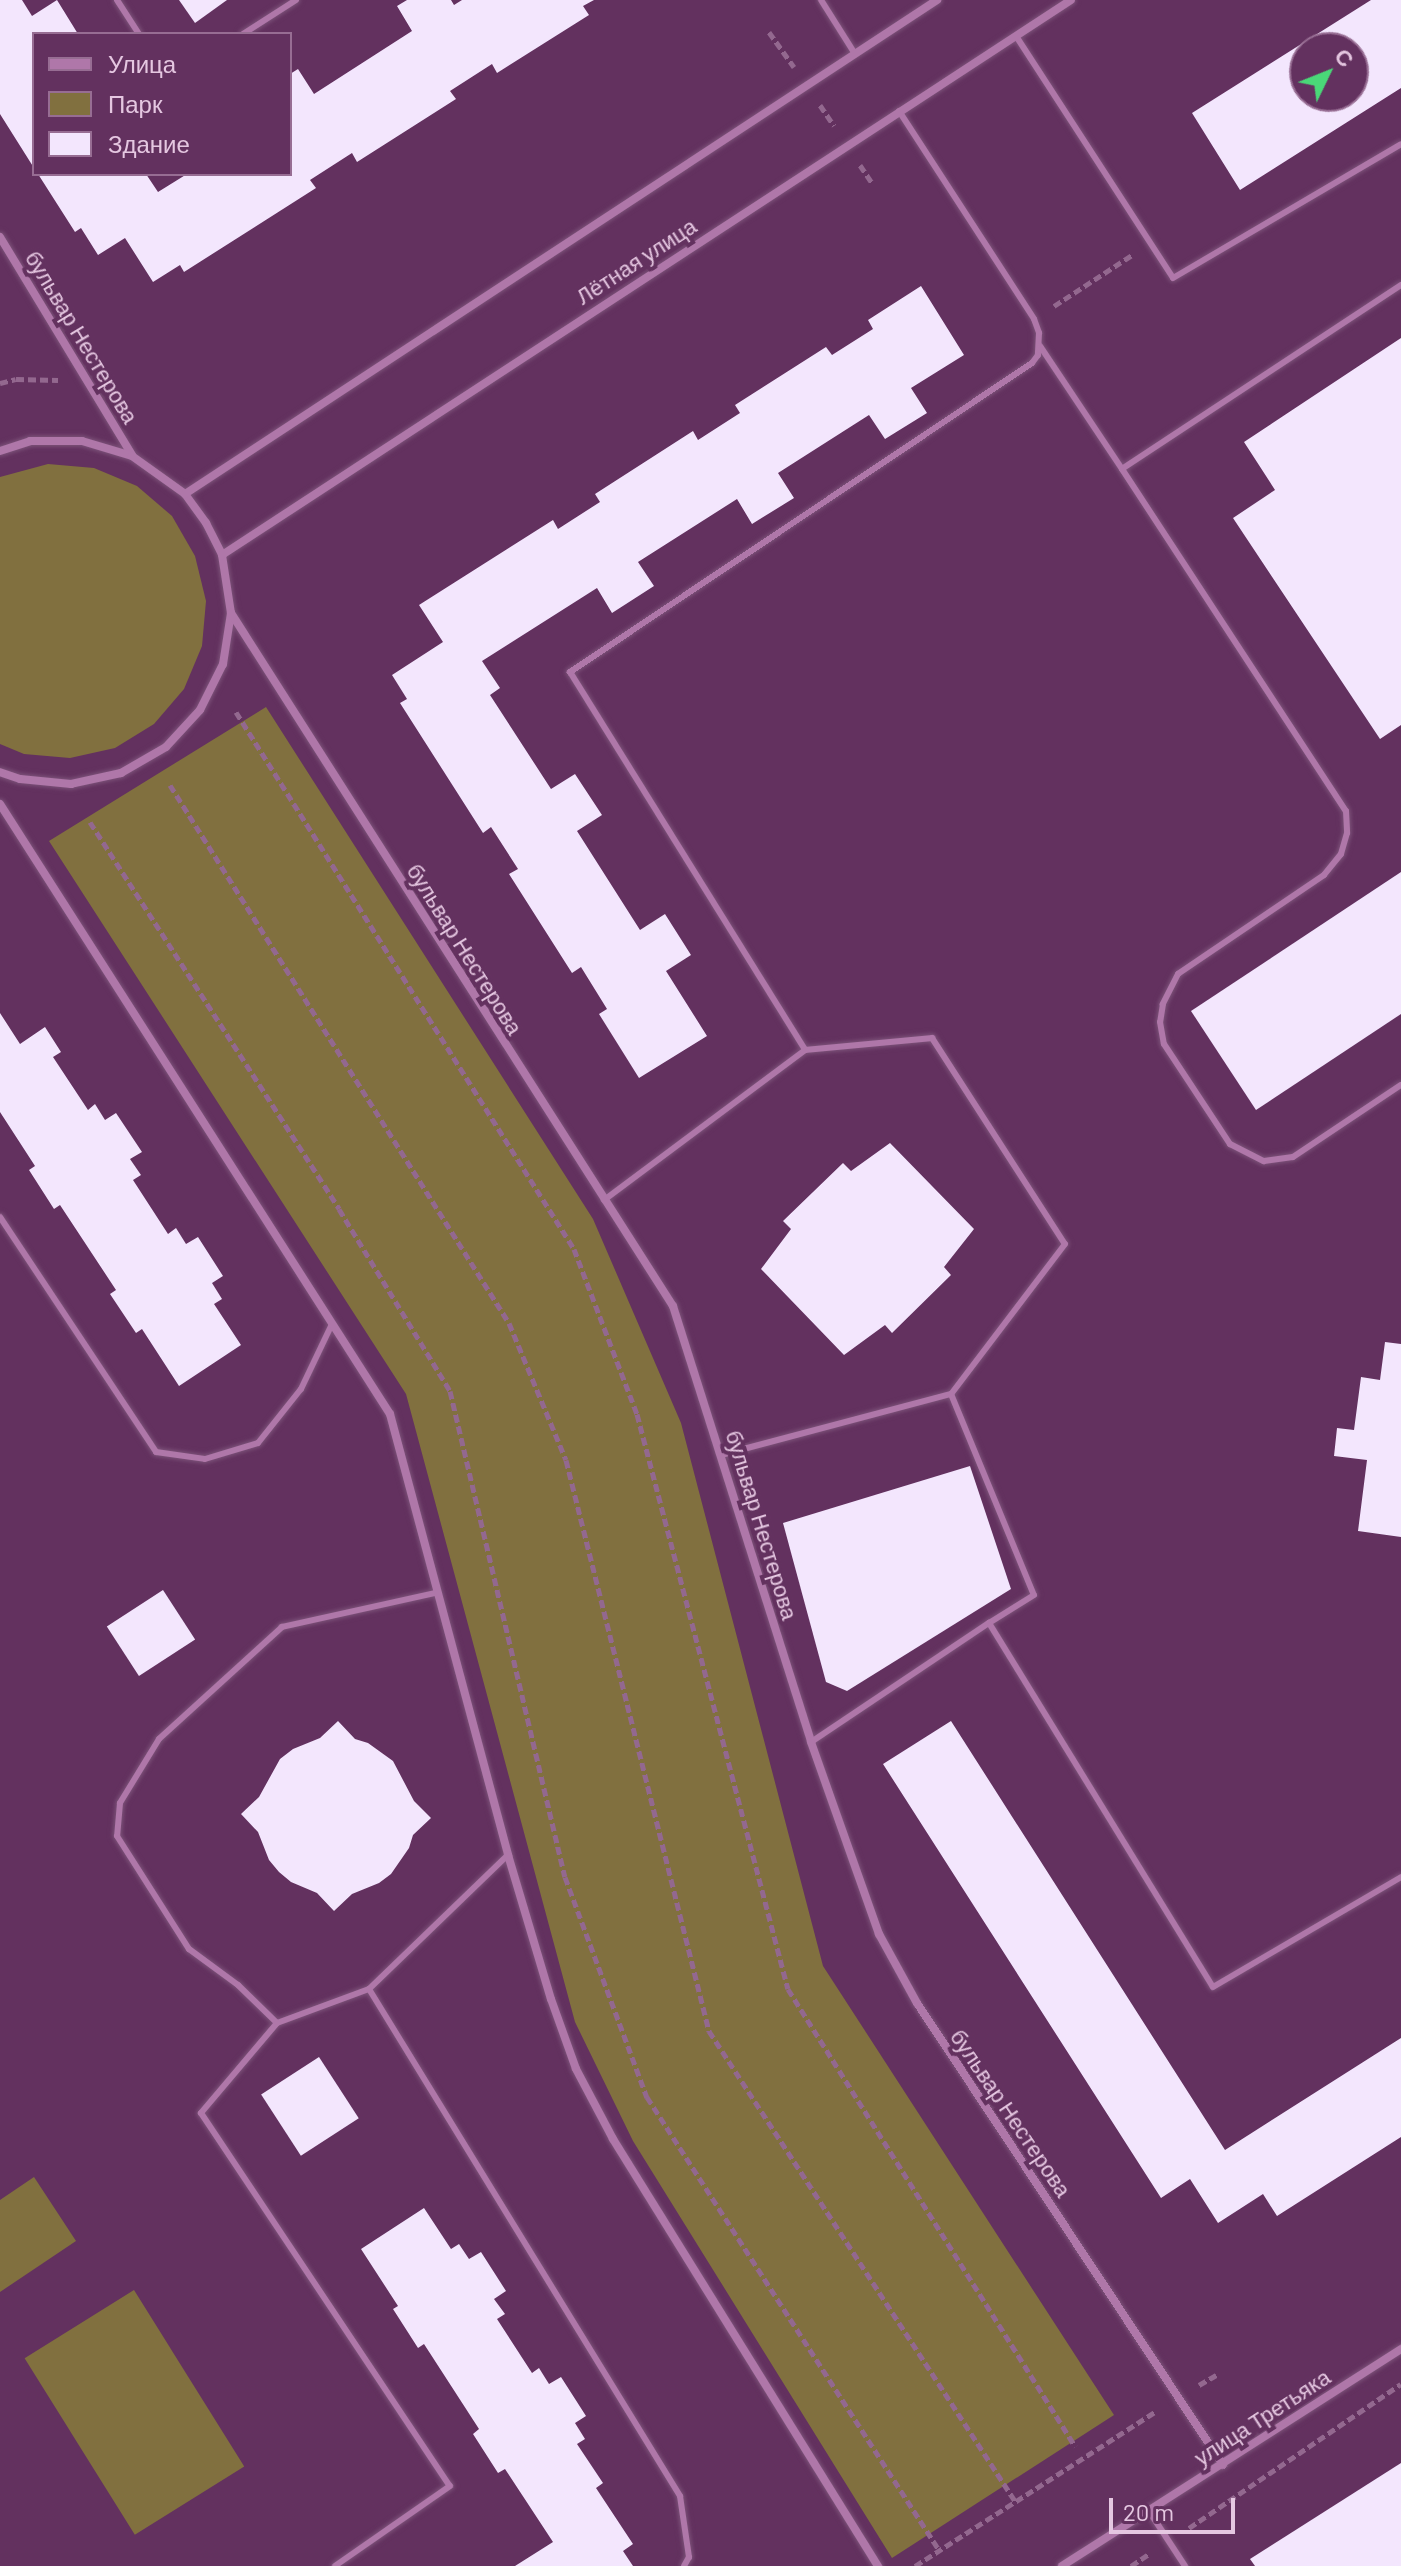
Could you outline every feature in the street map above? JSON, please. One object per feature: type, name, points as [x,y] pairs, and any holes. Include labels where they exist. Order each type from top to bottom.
[{"type":"street","points":[[185,494],[937,0]]},
{"type":"street","name":"Лётная улица","points":[[222,555],[1071,0]]},
{"type":"street","name":"бульвар Нестерова","points":[[0,237],[132,456]]},
{"type":"street","points":[[0,451],[30,441],[82,441],[132,456],[185,494],[206,523],[222,555],[231,613],[223,664],[212,687],[200,710],[166,747],[121,773],[71,784],[20,779],[0,772]]},
{"type":"street","name":"бульвар Нестерова","points":[[231,613],[673,1306],[811,1742],[879,1934],[917,2003],[1223,2465]]},
{"type":"street","points":[[0,804],[390,1414],[435,1593],[508,1855],[551,1999],[576,2069],[613,2139],[878,2566]]},
{"type":"street","name":"улица Третьяка","points":[[1062,2566],[1401,2349]]},
{"type":"lane","points":[[117,0],[138,32]]},
{"type":"lane","points":[[246,32],[296,0]]},
{"type":"lane","points":[[821,0],[855,54]]},
{"type":"lane","points":[[1016,36],[1173,278],[1401,144]]},
{"type":"lane","points":[[899,111],[1034,319],[1040,346],[1346,811],[1347,833],[1341,854],[1324,875],[1178,974],[1163,1004],[1160,1022],[1164,1044],[1230,1144],[1264,1161],[1293,1157],[1401,1085]]},
{"type":"lane","points":[[1122,469],[1401,285]]},
{"type":"lane","points":[[805,1050],[570,672],[1032,363],[1040,346]]},
{"type":"lane","points":[[604,1200],[805,1050],[932,1038],[1065,1244],[951,1394],[721,1455]]},
{"type":"lane","points":[[0,1217],[156,1452],[205,1459],[258,1443],[301,1389],[332,1324]]},
{"type":"lane","points":[[811,1742],[1034,1595],[951,1394]]},
{"type":"lane","points":[[277,2023],[238,1985],[189,1949],[117,1836],[120,1803],[159,1739],[282,1627],[435,1593]]},
{"type":"lane","points":[[989,1623],[1213,1987],[1401,1877]]},
{"type":"lane","points":[[335,2566],[450,2486],[201,2113],[277,2023],[369,1989],[508,1855]]},
{"type":"lane","points":[[369,1989],[680,2496],[689,2557],[684,2566]]},
{"type":"lane","points":[[1149,2511],[1185,2566]]},
{"type":"path","points":[[1034,319],[1150,243]]},
{"type":"path","points":[[0,383],[16,379],[87,380]]},
{"type":"path","points":[[236,712],[574,1249],[637,1414],[788,1989],[1075,2446]]},
{"type":"path","points":[[170,785],[509,1323],[566,1460],[709,2031],[1015,2501]]},
{"type":"path","points":[[90,822],[339,1209],[450,1391],[565,1877],[647,2097],[939,2550]]},
{"type":"path","points":[[1131,2566],[1401,2384]]},
{"type":"path","points":[[915,2566],[1178,2397]]},
{"type":"green space","points":[[48,464],[94,468],[137,486],[172,516],[195,556],[206,601],[202,646],[184,689],[154,724],[115,748],[70,758],[24,754],[0,744],[0,477]]},
{"type":"green space","points":[[266,707],[593,1219],[681,1423],[823,1966],[1114,2415],[892,2558],[633,2141],[575,2022],[406,1394],[49,841]]},
{"type":"green space","points":[[34,2177],[76,2241],[0,2292],[0,2200]]},
{"type":"green space","points":[[134,2290],[244,2466],[135,2535],[25,2358]]},
{"type":"building","points":[[0,0],[22,0],[32,16],[57,0],[77,32],[32,32],[32,165],[0,114]]},
{"type":"building","points":[[179,0],[227,0],[195,23]]},
{"type":"building","points":[[407,0],[451,0],[454,5],[462,0],[594,0],[583,6],[589,15],[497,73],[492,64],[450,91],[456,99],[357,162],[352,153],[310,180],[316,188],[184,272],[180,265],[153,282],[125,238],[98,255],[81,228],[75,232],[39,176],[147,176],[158,192],[184,176],[292,176],[292,73],[298,69],[314,94],[412,31],[397,6]]},
{"type":"building","points":[[1371,0],[1401,0],[1401,88],[1369,108],[1369,32],[1320,32]]},
{"type":"building","points":[[1289,52],[1289,112],[1363,112],[1240,190],[1192,113]]},
{"type":"building","points":[[921,286],[964,355],[911,388],[927,413],[885,439],[869,415],[778,473],[794,498],[752,524],[737,499],[638,562],[654,586],[612,613],[597,588],[482,661],[500,688],[490,695],[551,789],[575,774],[602,815],[577,831],[640,930],[665,914],[691,955],[666,971],[707,1036],[639,1078],[599,1014],[607,1009],[581,967],[572,973],[509,874],[518,869],[491,827],[483,833],[400,703],[407,699],[392,675],[443,642],[419,605],[553,520],[558,529],[600,502],[595,494],[693,431],[698,440],[740,413],[735,405],[826,347],[832,355],[873,329],[868,320]]},
{"type":"building","points":[[1401,338],[1401,725],[1380,739],[1233,518],[1275,490],[1244,442]]},
{"type":"building","points":[[1401,872],[1401,1014],[1256,1110],[1191,1011]]},
{"type":"building","points":[[0,1013],[20,1044],[45,1027],[61,1052],[53,1057],[88,1110],[95,1104],[105,1120],[116,1113],[142,1152],[130,1159],[141,1175],[133,1180],[168,1234],[176,1228],[186,1244],[198,1237],[223,1276],[212,1283],[222,1299],[214,1304],[241,1345],[179,1386],[142,1329],[136,1333],[110,1294],[116,1290],[60,1205],[54,1209],[29,1170],[35,1166],[0,1112]]},
{"type":"building","points":[[890,1143],[974,1229],[944,1267],[951,1275],[892,1333],[885,1325],[844,1355],[761,1269],[791,1229],[783,1221],[843,1163],[851,1171]]},
{"type":"building","points":[[1385,1342],[1401,1344],[1401,1537],[1358,1531],[1367,1460],[1334,1456],[1337,1428],[1354,1430],[1361,1377],[1380,1380]]},
{"type":"building","points":[[970,1466],[1011,1589],[847,1691],[826,1682],[783,1523]]},
{"type":"building","points":[[163,1590],[195,1639],[139,1676],[107,1626]]},
{"type":"building","points":[[338,1721],[355,1739],[368,1743],[393,1761],[414,1801],[431,1818],[413,1835],[409,1848],[391,1874],[379,1883],[352,1894],[334,1911],[317,1893],[291,1882],[279,1872],[269,1860],[258,1832],[241,1814],[259,1797],[280,1759],[293,1749],[320,1738]]},
{"type":"building","points":[[951,1721],[1225,2150],[1401,2038],[1401,2137],[1277,2216],[1263,2194],[1218,2223],[1190,2179],[1161,2198],[883,1764]]},
{"type":"building","points":[[319,2057],[359,2118],[301,2156],[261,2095]]},
{"type":"building","points":[[424,2208],[451,2249],[459,2244],[469,2259],[481,2252],[506,2291],[494,2299],[505,2314],[497,2319],[532,2373],[539,2368],[549,2384],[561,2377],[586,2416],[575,2423],[585,2439],[577,2444],[603,2483],[596,2488],[633,2544],[623,2551],[633,2566],[515,2566],[553,2542],[505,2469],[498,2473],[473,2434],[479,2429],[424,2344],[418,2348],[393,2309],[398,2306],[361,2249]]},
{"type":"building","points":[[1401,2463],[1401,2566],[1255,2566],[1250,2559]]}]
